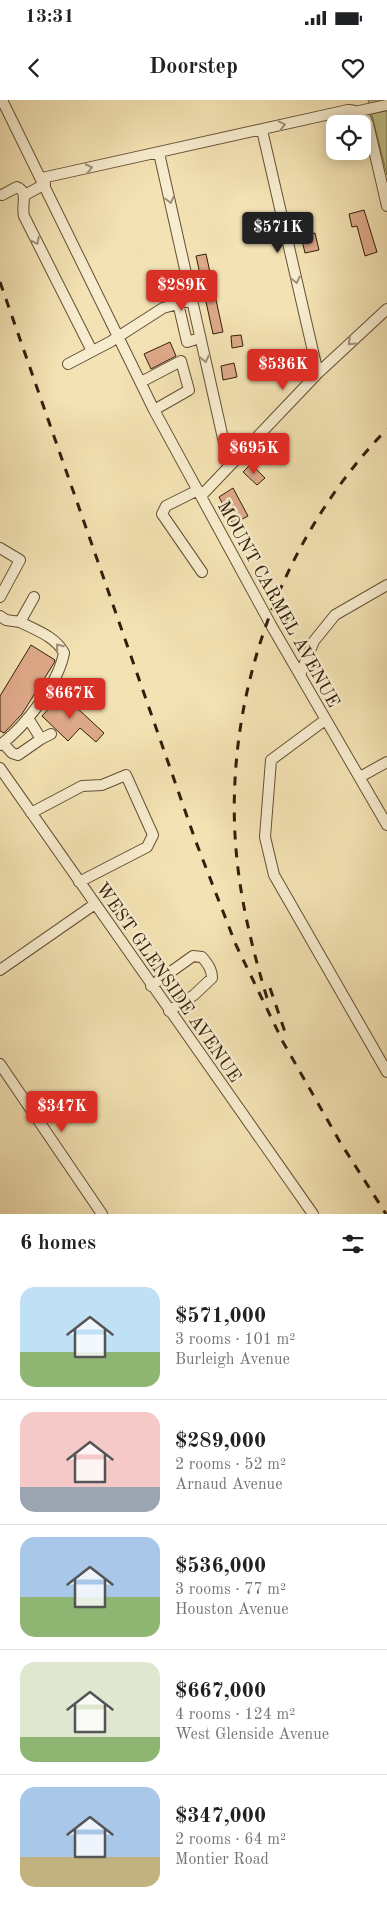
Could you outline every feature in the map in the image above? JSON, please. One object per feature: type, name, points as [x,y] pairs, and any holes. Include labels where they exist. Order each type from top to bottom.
[{"type":"street","name":"MOUNT CARMEL AVENUE","points":[[2,100],[154,410],[325,720],[387,824]]},
{"type":"street","points":[[25,195],[43,181],[348,110],[387,105]]},
{"type":"street","points":[[359,110],[365,116],[368,124],[387,206]]},
{"type":"street","points":[[262,130],[318,373]]},
{"type":"street","points":[[159,153],[229,465]]},
{"type":"street","points":[[2,195],[16,187],[22,189],[25,195],[24,216],[92,351]]},
{"type":"street","points":[[68,364],[163,308],[192,300]]},
{"type":"street","points":[[178,303],[187,342],[200,338]]},
{"type":"street","points":[[202,572],[162,514],[166,506],[200,493],[318,373],[387,309]]},
{"type":"street","points":[[141,382],[181,361],[189,390],[154,410]]},
{"type":"street","points":[[0,548],[20,560],[0,597]]},
{"type":"street","points":[[300,675],[314,641],[329,621],[335,615],[387,585]]},
{"type":"street","points":[[20,622],[34,597]]},
{"type":"street","points":[[0,616],[6,620],[20,622],[52,639],[60,646],[64,653],[58,674],[28,718],[2,744],[12,753],[18,755],[51,734]]},
{"type":"street","points":[[28,718],[41,740]]},
{"type":"street","points":[[325,720],[271,760],[264,837],[274,875],[387,1072]]},
{"type":"street","points":[[360,777],[387,762]]},
{"type":"street","name":"WEST GLENSIDE AVENUE","points":[[0,768],[312,1214]]},
{"type":"street","points":[[31,813],[82,786],[102,785],[126,775],[153,835],[151,842],[147,848],[80,882]]},
{"type":"street","points":[[0,970],[95,904]]},
{"type":"street","points":[[151,986],[193,956],[202,956],[206,961],[212,972],[212,978],[194,995],[169,1011]]},
{"type":"street","points":[[0,1064],[102,1214]]},
{"type":"green space","points":[[368,100],[387,100],[387,175]]},
{"type":"building","points":[[364,210],[377,252],[365,256],[357,226],[352,227],[349,214]]},
{"type":"building","points":[[315,233],[319,250],[305,253],[301,236]]},
{"type":"building","points":[[206,254],[223,332],[213,334],[196,256]]},
{"type":"building","points":[[241,335],[243,346],[232,348],[231,336]]},
{"type":"building","points":[[170,342],[176,356],[151,369],[144,354]]},
{"type":"building","points":[[234,363],[237,377],[223,380],[221,366]]},
{"type":"building","points":[[251,464],[265,478],[257,485],[243,472]]},
{"type":"building","points":[[233,488],[248,516],[233,524],[219,497]]},
{"type":"building","points":[[31,645],[55,660],[22,714],[4,733],[0,731],[0,696]]},
{"type":"building","points":[[62,694],[104,733],[96,742],[80,728],[68,741],[42,716]]},
{"type":"railway","points":[[0,282],[196,842],[236,945],[283,1042],[340,1142],[386,1214]]},
{"type":"railway","points":[[267,998],[246,918],[239,877],[235,835],[235,779],[241,724],[252,669],[269,616],[292,565],[319,516],[351,471],[387,429]]},
{"type":"railway","points":[[270,988],[287,1038]]}]
